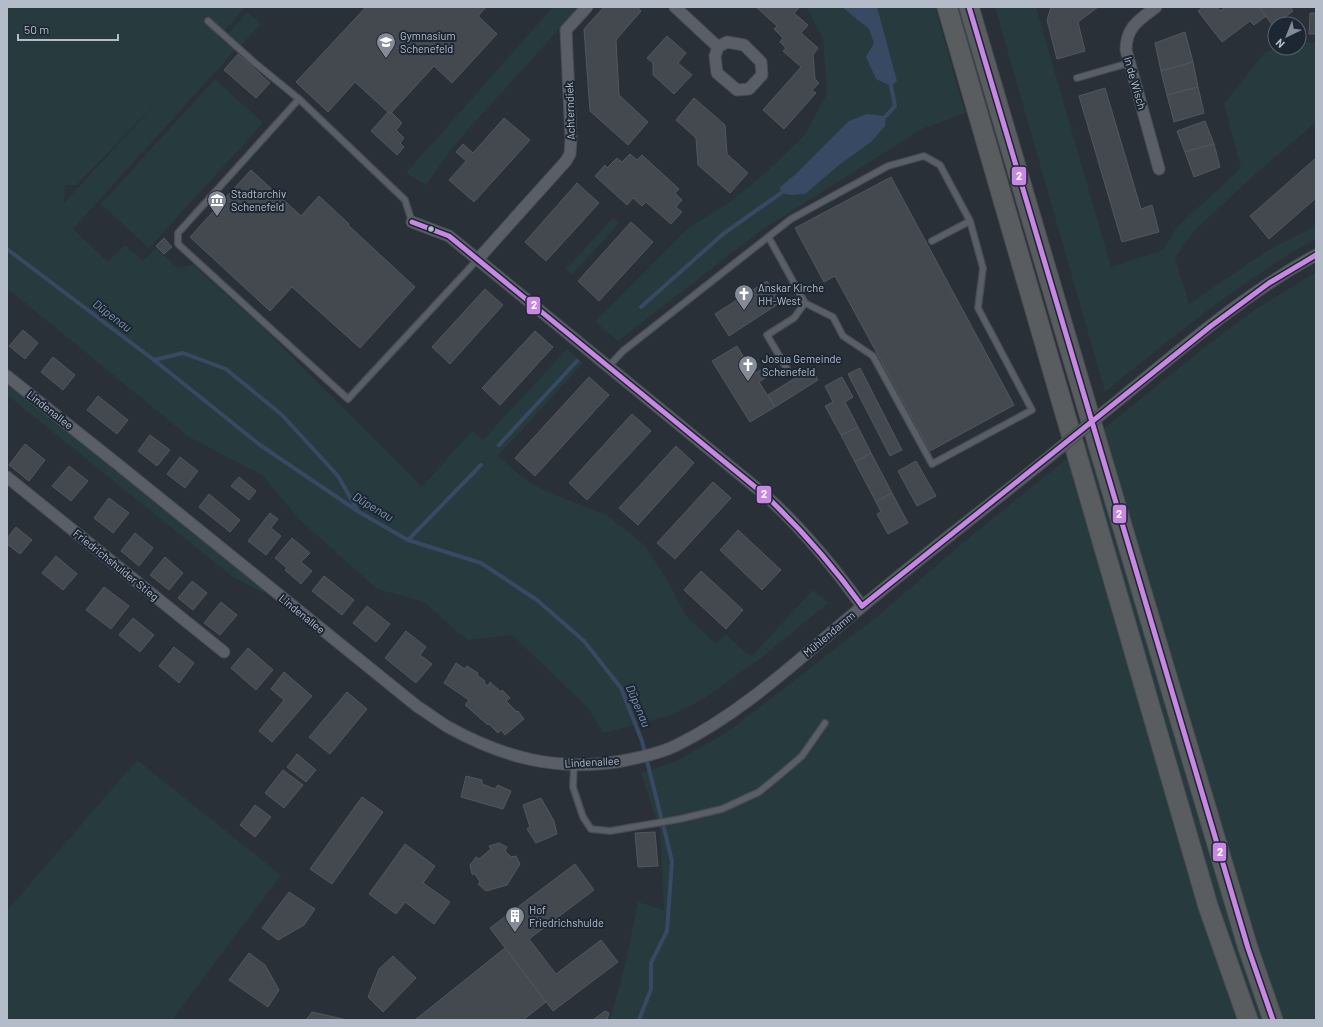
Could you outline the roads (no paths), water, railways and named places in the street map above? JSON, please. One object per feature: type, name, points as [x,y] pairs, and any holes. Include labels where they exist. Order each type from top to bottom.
[{"type":"highway","points":[[947,7],[1208,906],[1248,1020]]},
{"type":"highway","points":[[969,7],[1248,948],[1273,1020]]},
{"type":"street","name":"Achterndiek","points":[[478,259],[566,161],[570,154],[571,139],[566,30],[586,7]]},
{"type":"street","points":[[675,7],[718,47]]},
{"type":"street","name":"In de Wisch","points":[[1156,7],[1136,22],[1129,31],[1126,41],[1126,50],[1159,169]]},
{"type":"street","points":[[727,42],[744,45],[761,62],[762,75],[749,89],[737,90],[717,73],[715,56],[718,47],[727,42]]},
{"type":"street","points":[[412,222],[450,236],[608,367],[754,485],[793,520],[816,546],[862,606]]},
{"type":"street","name":"Mühlendamm","points":[[634,759],[673,747],[738,708],[774,680],[862,606],[1197,337],[1245,300],[1316,255]]},
{"type":"street","name":"Lindenallee","points":[[7,376],[400,693],[441,723],[474,740],[499,751],[518,757],[563,765],[604,764],[634,759]]},
{"type":"street","name":"Friedrichshulder Stieg","points":[[7,477],[224,652]]},
{"type":"lane","points":[[208,21],[255,63],[299,99],[405,200],[412,222]]},
{"type":"lane","points":[[1077,78],[1129,63]]},
{"type":"lane","points":[[299,99],[178,233],[178,244],[348,399],[478,259]]},
{"type":"lane","points":[[608,367],[623,351],[769,238],[791,219],[888,166],[924,156],[940,164],[970,221],[983,268],[978,308],[1032,410],[932,464],[873,356],[843,336],[833,317],[805,303],[769,238]]},
{"type":"lane","points":[[932,242],[970,221]]},
{"type":"lane","points":[[787,369],[767,335],[794,318],[805,303]]},
{"type":"lane","points":[[574,765],[573,787],[583,817],[591,829],[610,831],[680,819],[722,809],[759,792],[802,756],[825,723]]},
{"type":"water","points":[[842,7],[877,7],[897,81],[891,86],[876,79],[866,57],[874,43],[869,29]]},
{"type":"water","points":[[867,114],[886,116],[885,126],[871,142],[839,165],[805,194],[791,195],[781,193],[780,187],[797,173],[849,121]]},
{"type":"waterway","points":[[886,116],[895,106],[891,86]]},
{"type":"waterway","points":[[641,307],[723,234],[781,193]]},
{"type":"waterway","name":"Düpenau","points":[[7,249],[154,360],[260,445],[359,512],[408,540],[481,563],[537,600],[584,641],[621,688],[642,741],[661,817]]},
{"type":"waterway","points":[[154,360],[183,353],[226,369],[282,415],[338,476],[358,511]]},
{"type":"waterway","points":[[499,445],[577,361]]},
{"type":"waterway","points":[[408,540],[481,465]]},
{"type":"waterway","name":"Düpenau","points":[[639,1020],[651,989],[651,963],[667,931],[672,861],[664,828]]},
{"type":"place","name":"Gymnasium Schenefeld","points":[[386,59]]},
{"type":"place","name":"Stadtarchiv Schenefeld","points":[[217,217]]},
{"type":"place","name":"Anskar Kirche HH-West","points":[[744,311]]},
{"type":"place","name":"Josua Gemeinde Schenefeld","points":[[748,382]]},
{"type":"place","name":"Hof Friedrichshulde","points":[[515,933]]}]
